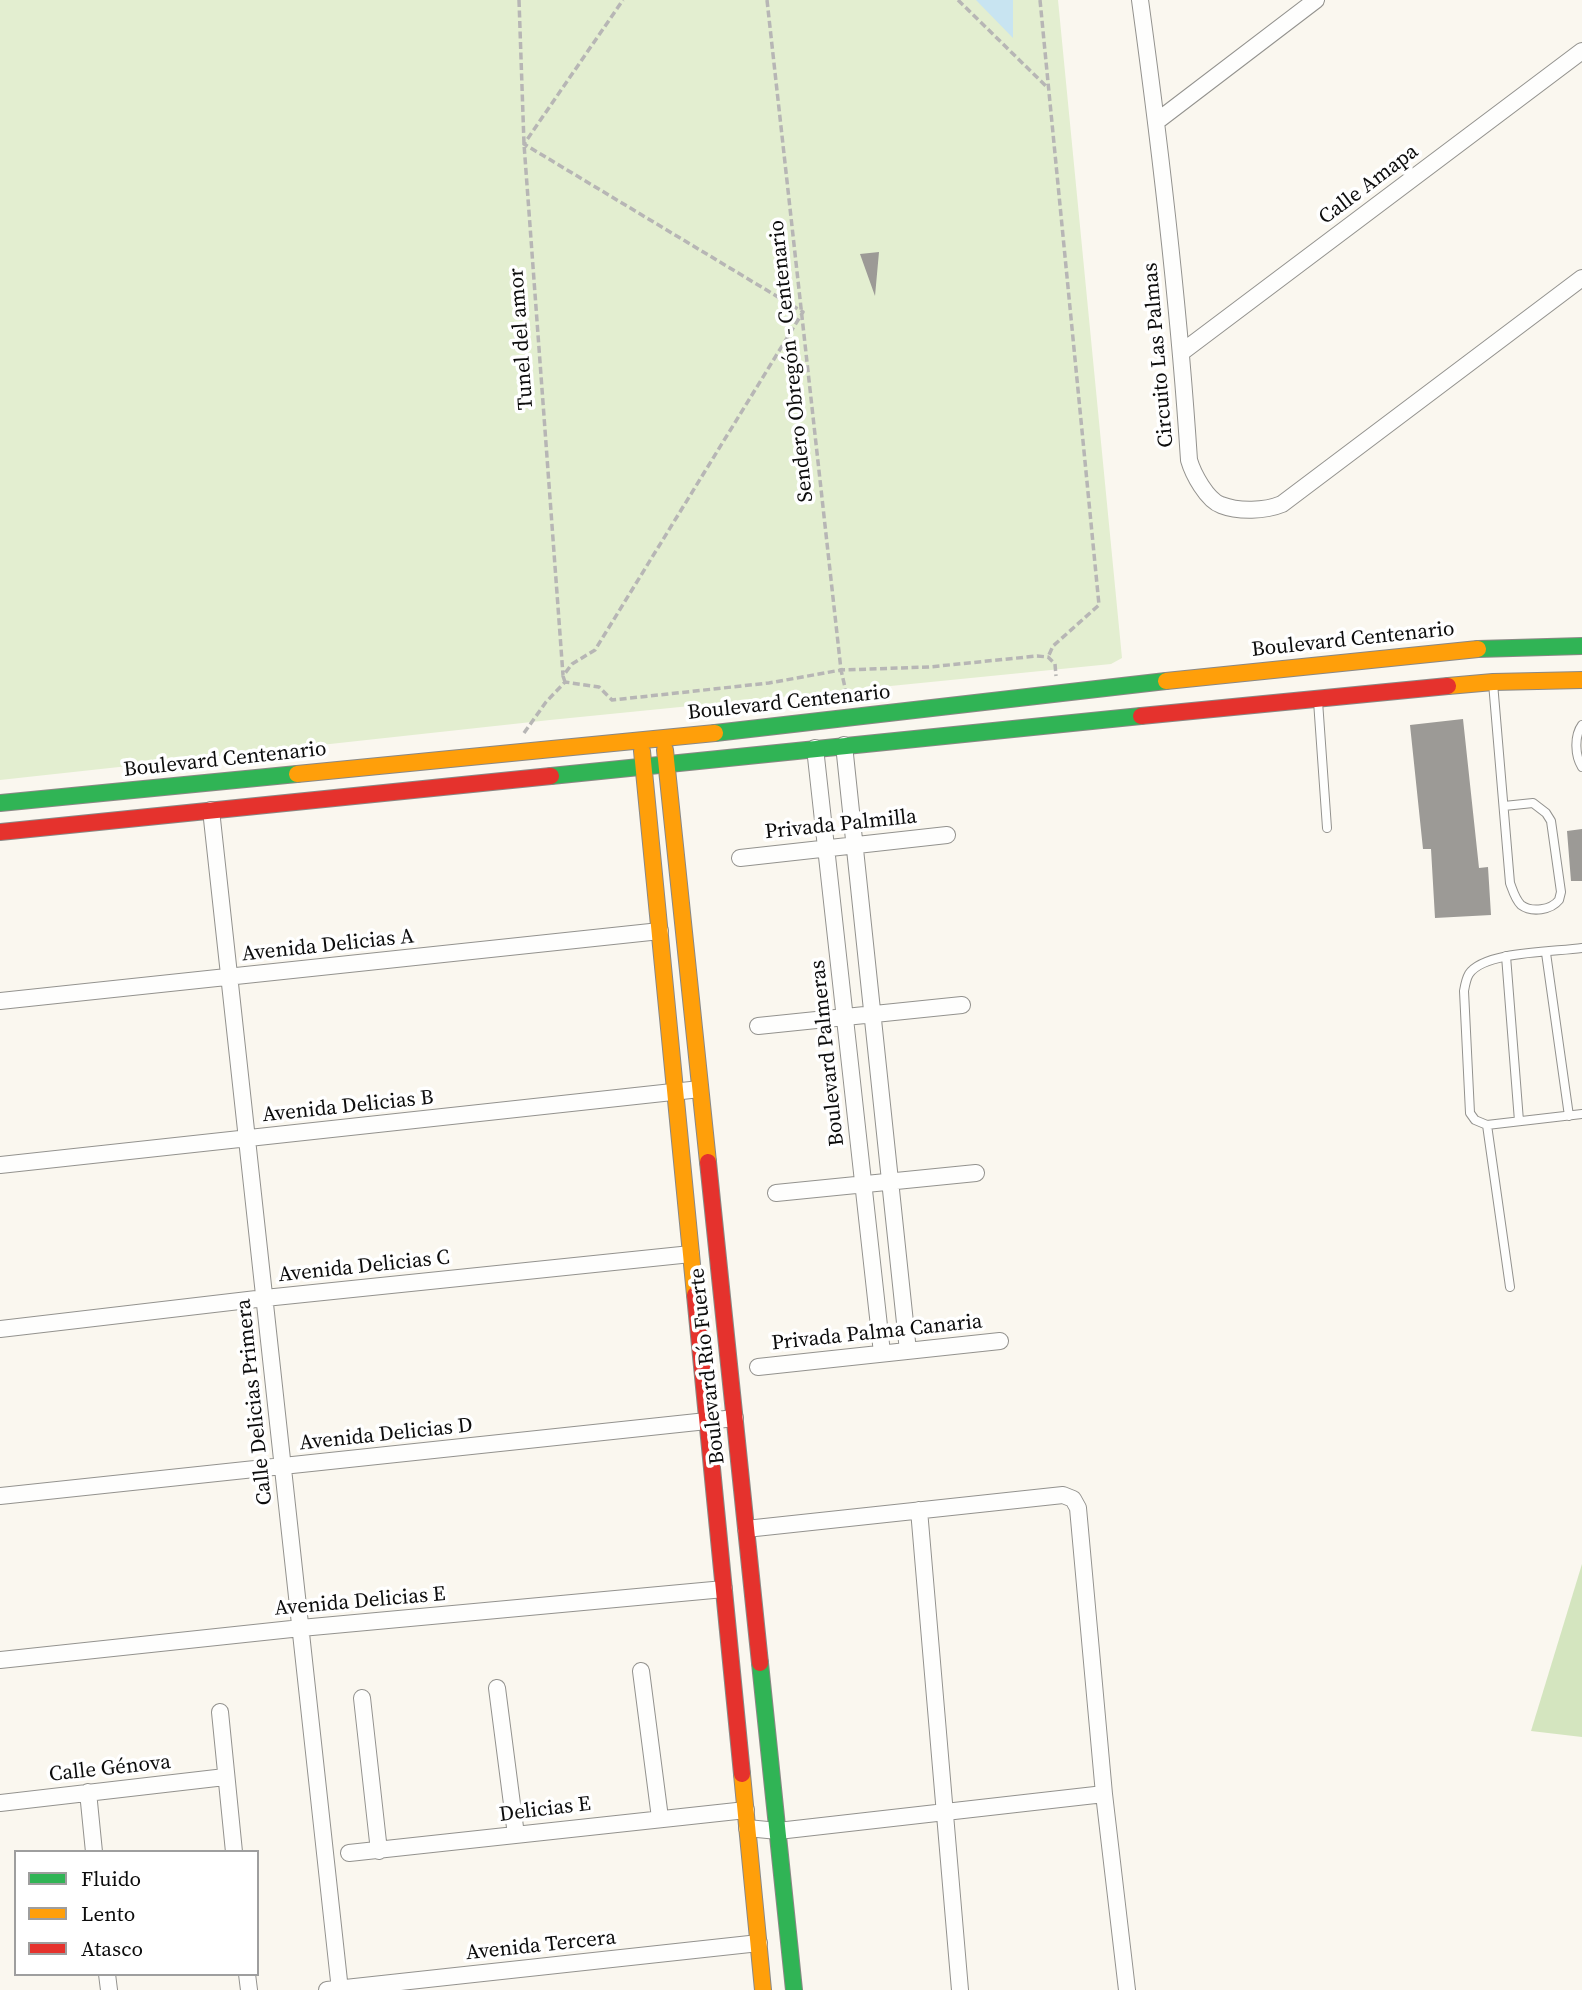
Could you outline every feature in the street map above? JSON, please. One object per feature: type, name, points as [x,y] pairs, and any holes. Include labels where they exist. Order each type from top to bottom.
[{"type":"main road","name":"Boulevard Centenario","points":[[0,803],[641,741],[1311,665],[1498,647],[1582,646]]},
{"type":"main road","points":[[1311,665],[1312,699]]},
{"type":"main road","points":[[0,832],[1312,699],[1493,682],[1582,680]]},
{"type":"main road","name":"Boulevard Río Fuerte","points":[[663,738],[794,1990]]},
{"type":"main road","name":"Boulevard Río Fuerte","points":[[641,741],[763,1990]]},
{"type":"street","name":"Circuito Las Palmas","points":[[1140,0],[1182,352],[1189,460],[1192,470],[1212,499],[1220,505],[1239,509],[1269,509],[1282,504],[1582,278]]},
{"type":"street","points":[[1156,122],[1316,0]]},
{"type":"street","name":"Calle Amapa","points":[[1182,352],[1582,51]]},
{"type":"street","points":[[844,745],[908,1351]]},
{"type":"street","name":"Boulevard Palmeras","points":[[816,748],[883,1353]]},
{"type":"street","name":"Calle Delicias Primera","points":[[211,810],[301,1629],[336,1990]]},
{"type":"street","name":"Privada Palmilla","points":[[740,858],[947,835]]},
{"type":"street","name":"Avenida Delicias A","points":[[0,1001],[660,931]]},
{"type":"street","points":[[758,1026],[962,1005]]},
{"type":"street","name":"Avenida Delicias B","points":[[0,1165],[700,1089]]},
{"type":"street","points":[[776,1193],[976,1173]]},
{"type":"street","name":"Avenida Delicias C","points":[[0,1329],[265,1298],[691,1254]]},
{"type":"street","name":"Privada Palma Canaria","points":[[758,1367],[1000,1340]]},
{"type":"street","name":"Avenida Delicias D","points":[[0,1496],[708,1423],[735,1418]]},
{"type":"street","points":[[746,1529],[1063,1495],[1073,1499],[1078,1508],[1104,1794],[1127,1990]]},
{"type":"street","points":[[919,1510],[960,1990]]},
{"type":"street","name":"Avenida Delicias E","points":[[0,1660],[724,1589]]},
{"type":"street","points":[[640,1671],[660,1818]]},
{"type":"street","points":[[497,1688],[516,1835]]},
{"type":"street","points":[[362,1699],[379,1851]]},
{"type":"street","points":[[220,1712],[234,1850]]},
{"type":"street","name":"Calle Génova","points":[[0,1802],[225,1777]]},
{"type":"street","points":[[88,1793],[94,1850]]},
{"type":"street","points":[[747,1828],[778,1831],[1104,1794]]},
{"type":"street","name":"Delicias E","points":[[349,1853],[746,1810]]},
{"type":"street","name":"Avenida Tercera","points":[[336,1990],[759,1943]]},
{"type":"lane","points":[[1493,682],[1510,883],[1521,905],[1529,909],[1548,908],[1559,900],[1561,892],[1551,821],[1540,807],[1533,803],[1504,806]]},
{"type":"lane","points":[[1312,699],[1327,828]]},
{"type":"lane","points":[[1582,725],[1577,732],[1577,758],[1582,767]]},
{"type":"lane","points":[[1582,948],[1506,956],[1486,962],[1469,974],[1464,991],[1470,1113],[1475,1119],[1487,1125],[1582,1114]]},
{"type":"lane","points":[[1546,953],[1569,1116]]},
{"type":"lane","points":[[1506,956],[1519,1121]]},
{"type":"lane","points":[[1487,1125],[1510,1287]]},
{"type":"path","name":"Tunel del amor","points":[[519,0],[524,144],[565,682]]},
{"type":"path","points":[[563,676],[572,664],[595,650],[803,313],[524,144],[623,0]]},
{"type":"path","name":"Sendero Obregón - Centenario","points":[[767,0],[841,670],[846,684],[850,718]]},
{"type":"path","points":[[958,0],[1049,90]]},
{"type":"path","points":[[1040,0],[1099,605],[1053,646],[1048,657]]},
{"type":"path","points":[[524,752],[524,731],[565,682],[599,687],[612,701],[769,683],[841,670],[929,667],[1048,657],[1055,664],[1057,694]]},
{"type":"green space","points":[[0,0],[1058,0],[1122,658],[1111,664],[550,720],[0,780]]},
{"type":"green space","points":[[1582,1564],[1582,1737],[1531,1731]]},
{"type":"water","points":[[976,0],[1013,0],[1013,38]]},
{"type":"building","points":[[879,252],[875,296],[860,254]]},
{"type":"building","points":[[1463,719],[1479,868],[1488,867],[1491,915],[1435,918],[1431,849],[1423,849],[1410,725]]},
{"type":"building","points":[[1582,829],[1582,881],[1571,881],[1567,831]]},
{"type":"traffic: fast","points":[[1478,649],[1582,646]]},
{"type":"traffic: fast","points":[[715,733],[1166,681]]},
{"type":"traffic: fast","points":[[551,776],[1141,716]]},
{"type":"traffic: fast","points":[[0,803],[297,774]]},
{"type":"traffic: fast","points":[[760,1663],[794,1990]]},
{"type":"traffic: slow","points":[[1166,681],[1478,649]]},
{"type":"traffic: slow","points":[[1448,686],[1582,680]]},
{"type":"traffic: slow","points":[[297,774],[715,733]]},
{"type":"traffic: slow","points":[[665,750],[708,1162]]},
{"type":"traffic: slow","points":[[642,751],[695,1295]]},
{"type":"traffic: slow","points":[[742,1774],[763,1990]]},
{"type":"traffic: jam","points":[[1141,716],[1448,686]]},
{"type":"traffic: jam","points":[[0,832],[551,776]]},
{"type":"traffic: jam","points":[[708,1162],[760,1663]]},
{"type":"traffic: jam","points":[[695,1295],[742,1774]]}]
